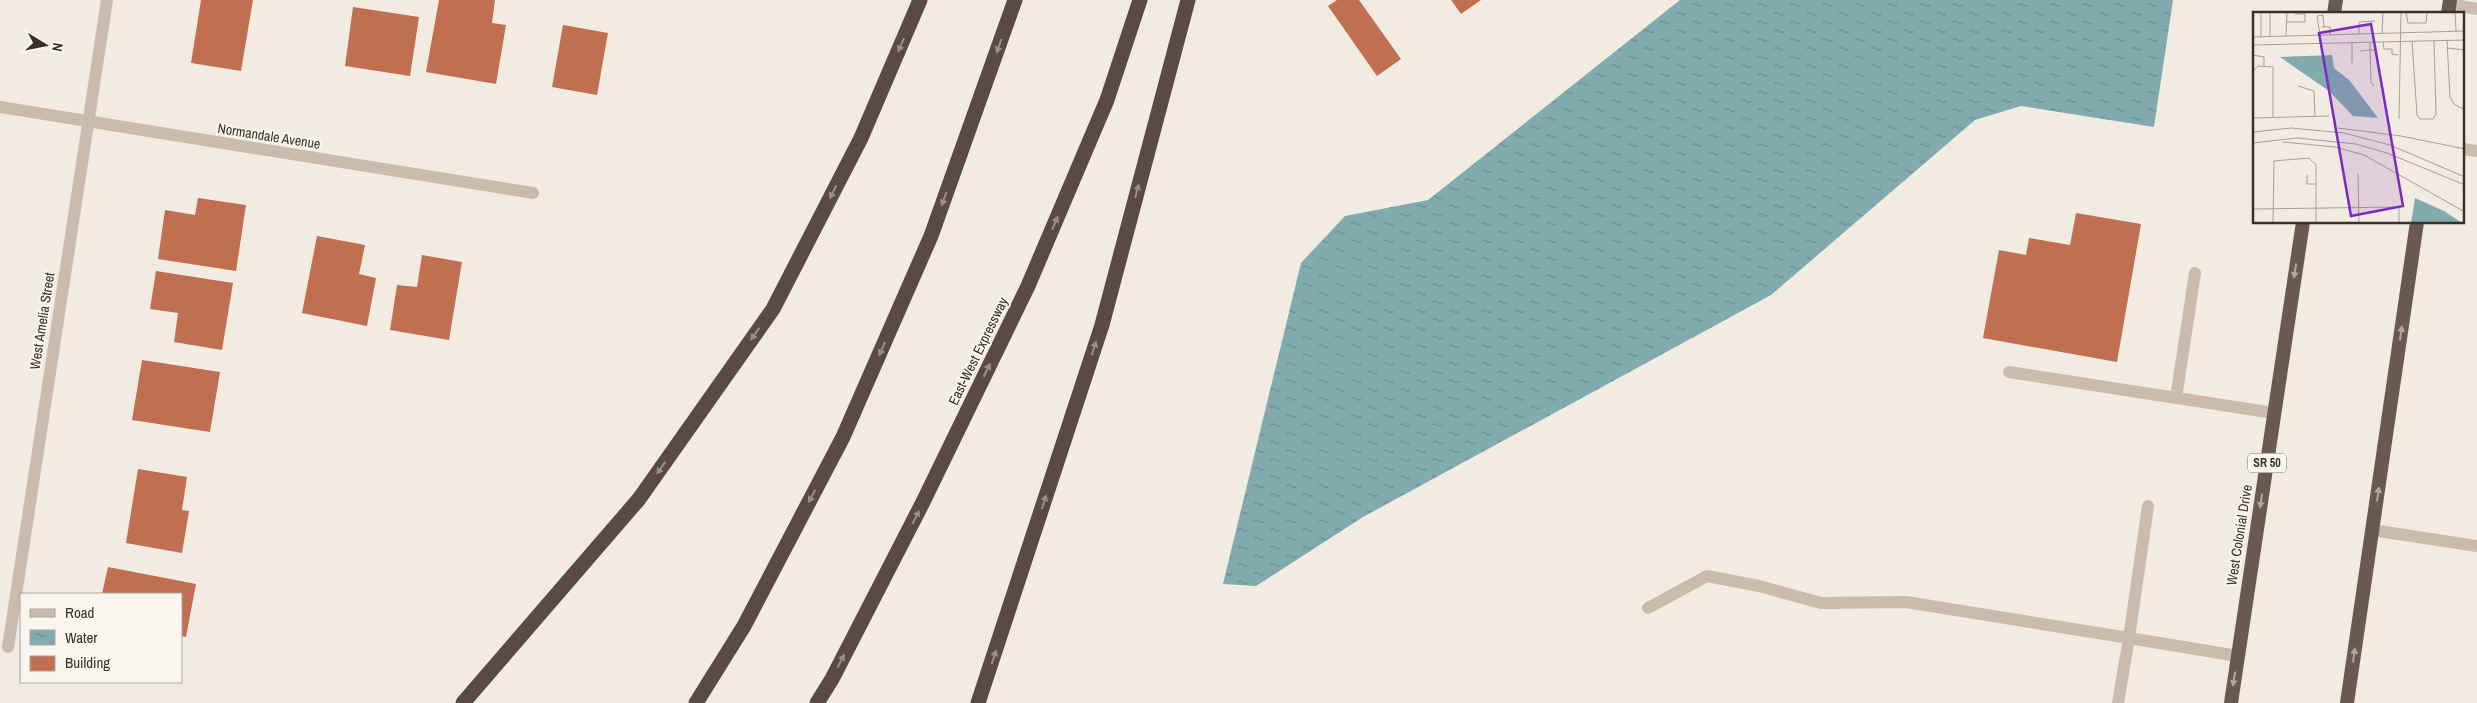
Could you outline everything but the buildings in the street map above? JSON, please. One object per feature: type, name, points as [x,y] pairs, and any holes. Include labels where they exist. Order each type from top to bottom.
[{"type":"highway","points":[[463,703],[639,500],[773,309],[861,138],[920,0]]},
{"type":"highway","points":[[696,703],[744,626],[844,437],[931,236],[1015,0]]},
{"type":"highway","name":"East-West Expressway","points":[[817,703],[832,679],[924,502],[1028,286],[1107,100],[1140,0]]},
{"type":"highway","points":[[978,703],[1102,325],[1188,0]]},
{"type":"highway","name":"West Colonial Drive","points":[[2231,703],[2303,224]]},
{"type":"highway","points":[[2347,703],[2418,224]]},
{"type":"street","name":"West Amelia Street","points":[[4,651],[107,0]]},
{"type":"street","points":[[2450,6],[2477,9]]},
{"type":"street","name":"Normandale Avenue","points":[[0,107],[533,193]]},
{"type":"street","points":[[2464,149],[2477,151]]},
{"type":"street","points":[[2176,398],[2194,273]]},
{"type":"street","points":[[2009,372],[2274,413]]},
{"type":"street","points":[[2118,703],[2148,506]]},
{"type":"street","points":[[2372,530],[2477,546]]},
{"type":"street","points":[[1648,608],[1707,576],[1759,586],[1821,603],[1906,602],[2238,656]]},
{"type":"water","points":[[1680,0],[2173,0],[2154,127],[2021,106],[1975,120],[1771,295],[1363,517],[1256,586],[1223,584],[1301,263],[1345,216],[1428,200]]}]
